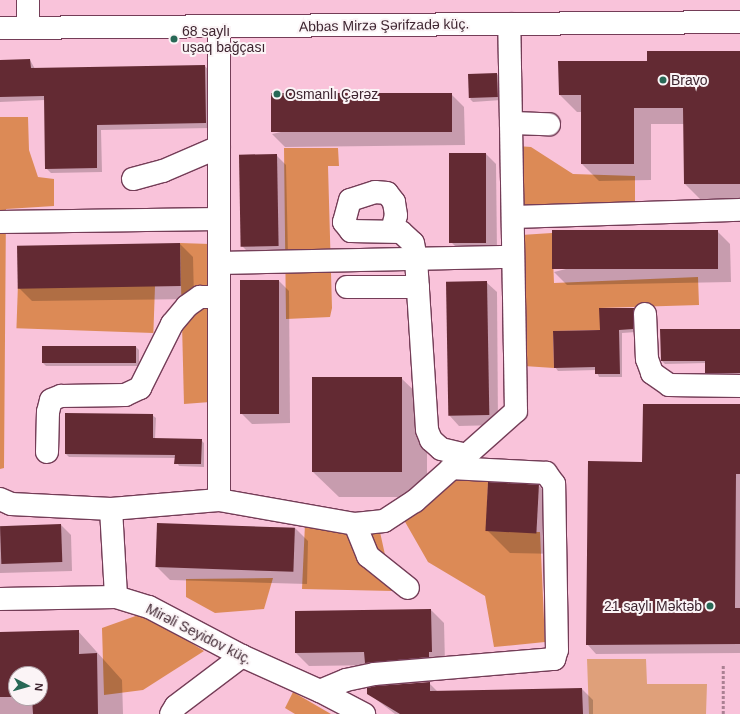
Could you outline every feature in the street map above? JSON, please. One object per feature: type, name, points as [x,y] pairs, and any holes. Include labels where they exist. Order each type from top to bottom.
[{"type":"main road","points":[[28,0],[28,28]]},
{"type":"main road","name":"Abbas Mirzə Şərifzadə küç.","points":[[0,28],[740,22]]},
{"type":"main road","points":[[0,499],[11,504],[111,508],[219,500],[355,524],[384,521],[415,501],[516,411],[509,24]]},
{"type":"main road","points":[[218,27],[219,500]]},
{"type":"main road","points":[[511,123],[549,124]]},
{"type":"main road","points":[[133,179],[162,171],[219,147]]},
{"type":"main road","points":[[513,217],[740,210]]},
{"type":"main road","points":[[0,222],[219,219]]},
{"type":"main road","points":[[320,691],[346,680],[374,674],[554,659],[557,650],[554,484],[546,473],[459,461],[431,440],[427,430],[416,259],[413,244],[407,236],[392,231]]},
{"type":"main road","points":[[219,263],[514,257]]},
{"type":"main road","points":[[347,287],[418,287]]},
{"type":"main road","points":[[47,452],[48,412],[51,400],[61,396],[125,396],[140,388],[172,324],[188,306],[200,297],[219,297]]},
{"type":"main road","points":[[646,314],[647,359],[652,373],[669,385],[740,386]]},
{"type":"main road","points":[[111,508],[116,597]]},
{"type":"main road","points":[[355,524],[368,556],[408,588]]},
{"type":"main road","name":"Mirəli Seyidov küç.","points":[[0,599],[116,597],[149,607],[242,656],[320,691],[364,714]]},
{"type":"main road","points":[[171,714],[176,706],[242,656]]},
{"type":"path","points":[[723,665],[723,714]]},
{"type":"shaded area","points":[[0,117],[28,117],[29,150],[38,177],[54,179],[54,206],[6,209],[4,468],[0,469]]},
{"type":"shaded area","points":[[517,146],[531,147],[573,174],[635,176],[635,204],[517,208]]},
{"type":"shaded area","points":[[284,148],[338,148],[339,166],[328,166],[332,308],[330,317],[286,319]]},
{"type":"shaded area","points":[[552,233],[554,283],[698,277],[699,305],[600,308],[600,330],[553,331],[554,368],[524,366],[521,235]]},
{"type":"shaded area","points":[[180,243],[210,244],[210,402],[184,404]]},
{"type":"shaded area","points":[[18,281],[155,286],[153,333],[16,328]]},
{"type":"shaded area","points":[[462,475],[488,479],[487,531],[540,532],[545,642],[494,647],[485,596],[428,562],[404,520]]},
{"type":"shaded area","points":[[378,523],[393,591],[302,589],[305,524]]},
{"type":"shaded area","points":[[273,578],[264,609],[215,613],[186,597],[186,579]]},
{"type":"shaded area","points":[[144,613],[204,651],[143,690],[104,695],[102,628]]},
{"type":"shaded area","points":[[587,659],[646,659],[647,684],[707,684],[706,714],[589,714]]},
{"type":"shaded area","points":[[293,692],[331,714],[295,714],[285,708]]},
{"type":"building","points":[[647,51],[740,51],[740,184],[684,184],[683,108],[634,108],[634,164],[581,164],[581,95],[559,95],[558,61],[647,61]]},
{"type":"building","points":[[30,59],[31,68],[205,65],[206,123],[97,125],[97,168],[45,169],[44,96],[0,97],[0,60]]},
{"type":"building","points":[[497,73],[498,97],[469,98],[468,74]]},
{"type":"building","points":[[271,93],[452,93],[452,132],[271,132]]},
{"type":"building","points":[[449,153],[486,153],[486,243],[449,243]]},
{"type":"building","points":[[277,154],[279,246],[241,247],[239,155]]},
{"type":"building","points":[[552,230],[718,230],[718,269],[552,269]]},
{"type":"building","points":[[180,243],[181,286],[18,289],[17,246]]},
{"type":"building","points":[[240,280],[279,280],[279,414],[240,414]]},
{"type":"building","points":[[487,281],[489,415],[448,416],[446,282]]},
{"type":"building","points":[[599,308],[634,308],[633,329],[619,330],[620,374],[595,374],[595,367],[554,368],[553,331],[600,330]]},
{"type":"building","points":[[660,329],[740,329],[740,373],[705,373],[705,361],[661,361]]},
{"type":"building","points":[[42,346],[136,346],[136,363],[42,363]]},
{"type":"building","points":[[312,377],[402,377],[402,472],[312,472]]},
{"type":"building","points":[[643,404],[740,404],[740,474],[736,474],[735,608],[740,608],[740,644],[586,645],[588,461],[642,462]]},
{"type":"building","points":[[65,413],[153,414],[153,438],[202,439],[201,464],[174,464],[175,455],[65,454]]},
{"type":"building","points":[[488,482],[539,485],[536,534],[485,531]]},
{"type":"building","points":[[157,523],[295,528],[293,572],[155,567]]},
{"type":"building","points":[[61,524],[62,562],[1,564],[0,526]]},
{"type":"building","points":[[431,609],[432,652],[429,652],[429,657],[365,663],[364,652],[295,653],[295,611]]},
{"type":"building","points":[[79,630],[79,654],[97,653],[98,714],[33,714],[32,706],[48,706],[48,666],[8,666],[8,697],[0,697],[0,632]]},
{"type":"building","points":[[430,682],[430,691],[582,688],[583,714],[400,714],[367,694],[367,688],[376,686]]},
{"type":"place","name":"68 saylı uşaq bağçası","points":[[174,39]]},
{"type":"place","name":"Bravo","points":[[663,80]]},
{"type":"place","name":"Osmanlı Çərəz","points":[[277,94]]},
{"type":"place","name":"21 saylı Məktəb","points":[[710,606]]}]
